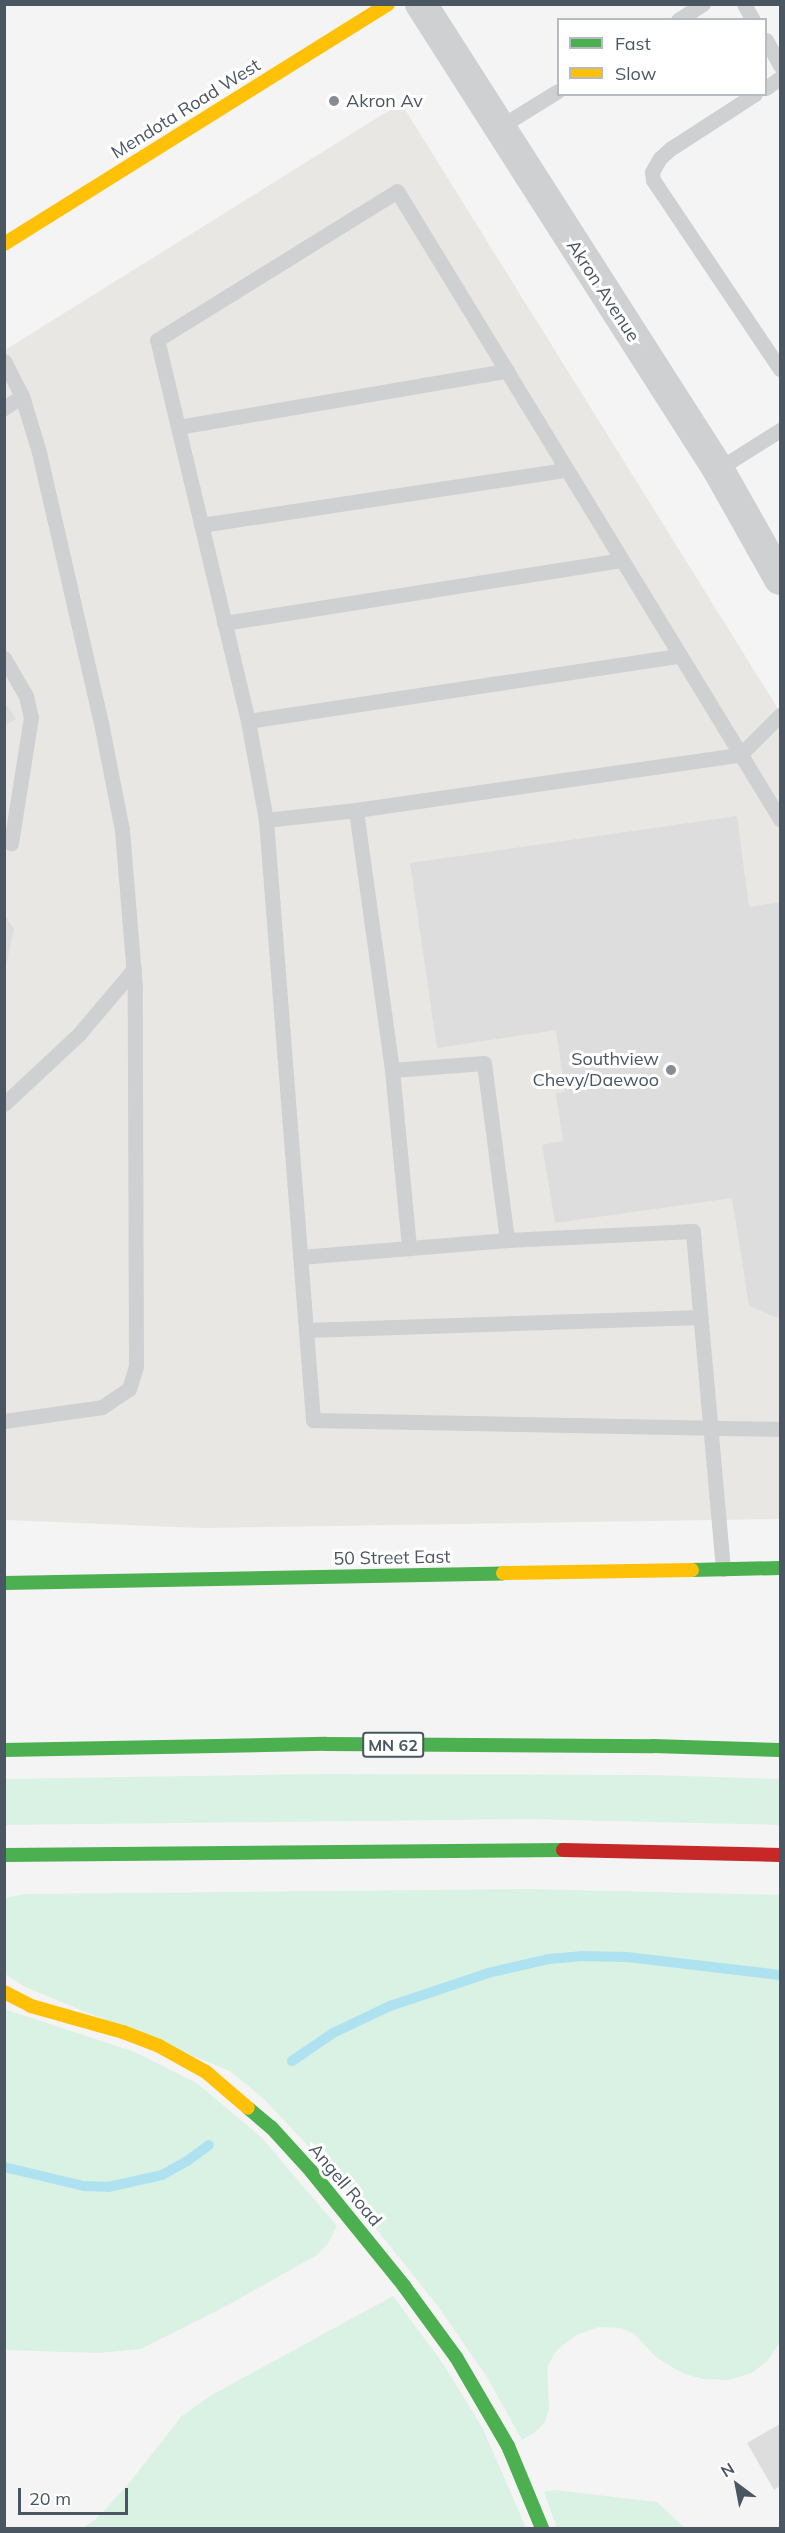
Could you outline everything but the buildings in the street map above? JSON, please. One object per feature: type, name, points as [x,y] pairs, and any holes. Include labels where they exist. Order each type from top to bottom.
[{"type":"main road","name":"Mendota Road West","points":[[4,244],[388,4]]},
{"type":"main road","name":"50 Street East","points":[[4,1583],[780,1568]]},
{"type":"main road","name":"MN 62","points":[[4,1750],[326,1744],[653,1746],[780,1750]]},
{"type":"main road","points":[[4,1854],[527,1849],[780,1855]]},
{"type":"main road","name":"Angell Road","points":[[4,1992],[31,2006],[123,2032],[159,2046],[221,2083],[271,2127],[311,2171],[390,2268],[456,2357],[508,2446],[542,2529]]},
{"type":"street","name":"Akron Avenue","points":[[421,4],[775,560]]},
{"type":"lane","points":[[681,18],[703,4]]},
{"type":"lane","points":[[744,4],[752,18]]},
{"type":"lane","points":[[767,43],[780,65]]},
{"type":"lane","points":[[767,87],[780,78]]},
{"type":"lane","points":[[498,128],[557,92]]},
{"type":"lane","points":[[752,96],[670,149],[660,158],[652,172],[653,180],[780,369]]},
{"type":"lane","points":[[780,819],[397,191],[157,340],[248,721],[266,820],[313,1420],[780,1428]]},
{"type":"lane","points":[[4,361],[22,396],[42,464],[101,723],[122,830],[134,969],[136,1366],[129,1389],[102,1407],[4,1421]]},
{"type":"lane","points":[[178,426],[507,371]]},
{"type":"lane","points":[[4,408],[22,396]]},
{"type":"lane","points":[[718,469],[780,430]]},
{"type":"lane","points":[[201,525],[566,470]]},
{"type":"lane","points":[[224,623],[621,560]]},
{"type":"lane","points":[[248,721],[680,656]]},
{"type":"lane","points":[[4,658],[26,696],[31,717],[11,843]]},
{"type":"lane","points":[[266,820],[356,810],[740,755],[780,715]]},
{"type":"lane","points":[[356,810],[392,1070],[409,1248]]},
{"type":"lane","points":[[4,1104],[80,1034],[134,969]]},
{"type":"lane","points":[[392,1070],[484,1063],[507,1240]]},
{"type":"lane","points":[[300,1257],[507,1240],[693,1231],[723,1569]]},
{"type":"lane","points":[[306,1330],[701,1317]]},
{"type":"shaded area","points":[[401,103],[780,712],[780,1519],[201,1528],[5,1520],[5,350]]},
{"type":"green space","points":[[326,1774],[652,1775],[780,1779],[780,1825],[527,1819],[5,1825],[5,1779]]},
{"type":"green space","points":[[527,1889],[780,1895],[780,2342],[768,2360],[752,2373],[728,2380],[702,2379],[682,2373],[656,2357],[634,2334],[621,2328],[599,2327],[576,2335],[556,2351],[547,2367],[549,2409],[545,2422],[537,2431],[522,2440],[487,2377],[437,2305],[323,2162],[264,2099],[230,2071],[25,1987],[5,1974],[4,1898],[24,1894]]},
{"type":"green space","points":[[4,2009],[135,2052],[198,2084],[261,2137],[337,2226],[327,2245],[317,2255],[228,2305],[141,2349],[98,2353],[5,2350]]},
{"type":"green space","points":[[393,2296],[444,2365],[483,2429],[526,2528],[83,2528],[97,2518],[125,2488],[182,2416],[210,2396]]},
{"type":"green space","points":[[554,2490],[657,2502],[685,2528],[557,2528],[544,2492]]},
{"type":"waterway","points":[[292,2061],[333,2033],[390,2006],[488,1973],[549,1959],[581,1956],[627,1957],[780,1975]]},
{"type":"waterway","points":[[4,2167],[84,2186],[108,2187],[162,2175],[209,2145]]},
{"type":"traffic: fast","points":[[692,1570],[780,1568]]},
{"type":"traffic: fast","points":[[4,1583],[503,1573]]},
{"type":"traffic: fast","points":[[4,1750],[326,1744],[653,1746],[780,1750]]},
{"type":"traffic: fast","points":[[4,1855],[563,1850]]},
{"type":"traffic: fast","points":[[248,2108],[271,2127],[311,2171],[404,2286],[456,2357],[508,2446],[542,2528]]},
{"type":"traffic: slow","points":[[4,244],[388,4]]},
{"type":"traffic: slow","points":[[503,1573],[692,1570]]},
{"type":"traffic: slow","points":[[4,1992],[31,2006],[123,2032],[159,2046],[206,2072],[248,2108]]},
{"type":"traffic: jam","points":[[563,1850],[780,1855]]},
{"type":"place","name":"Akron Av","points":[[334,101]]},
{"type":"place","name":"Southview Chevy/Daewoo","points":[[671,1070]]}]
